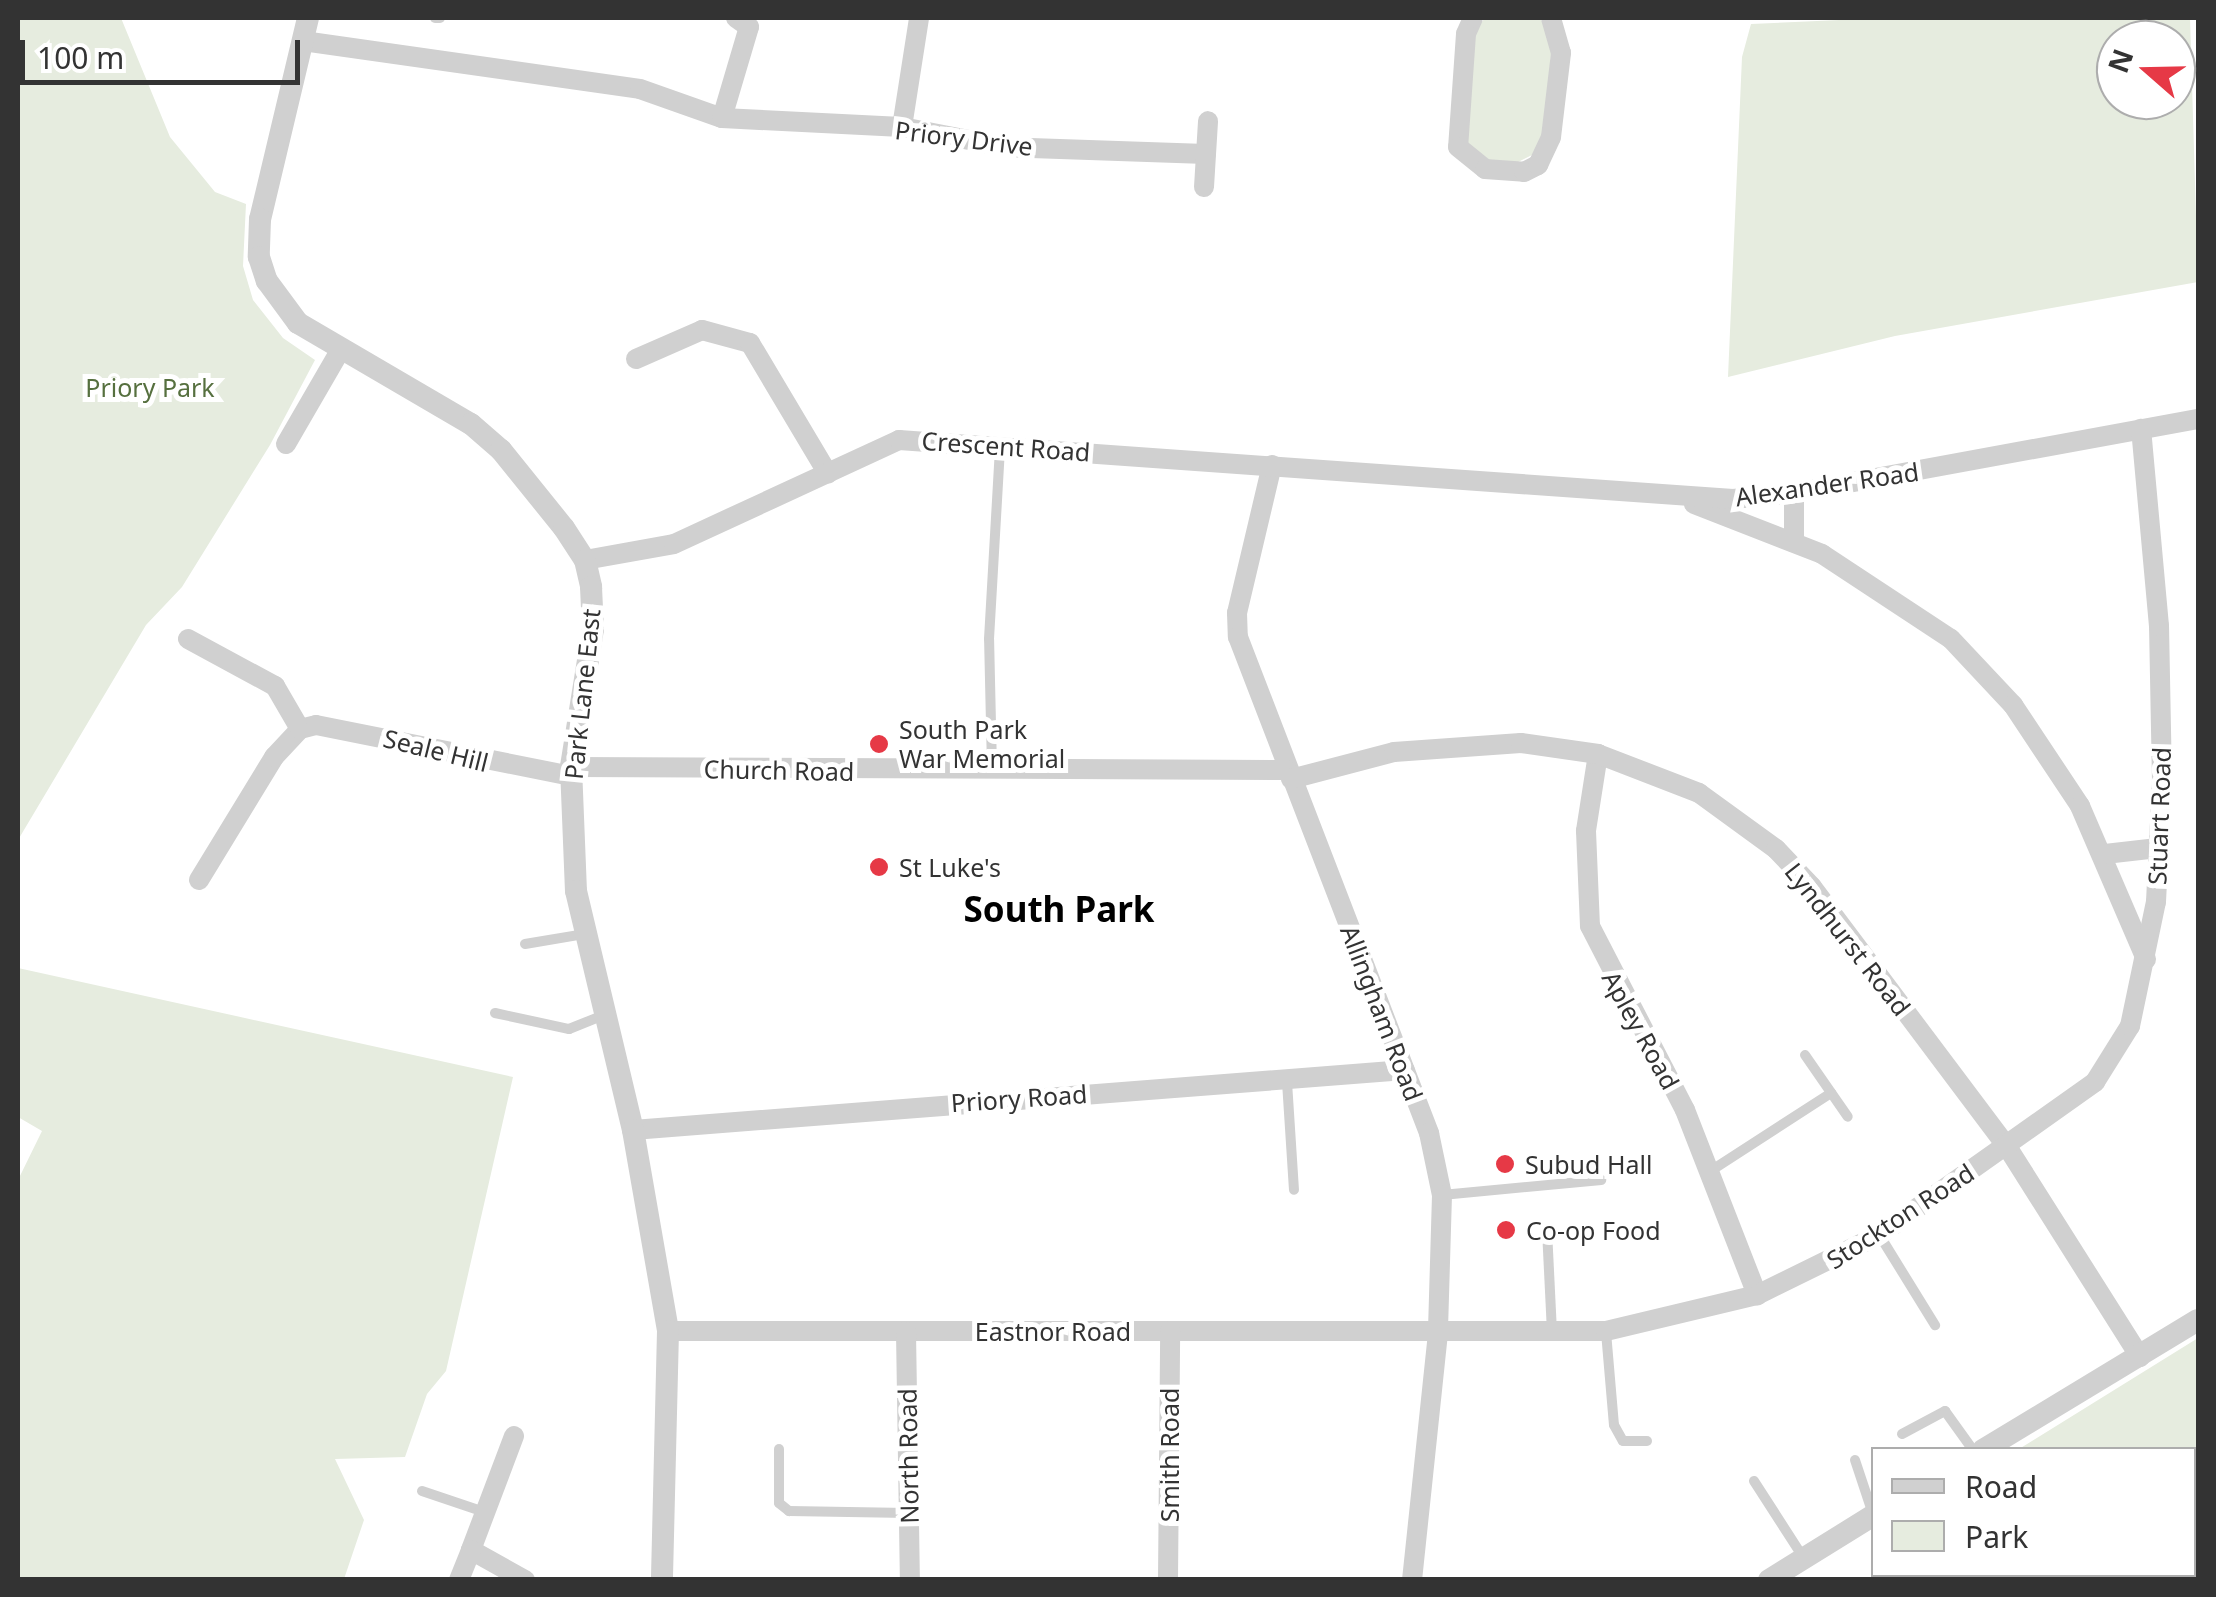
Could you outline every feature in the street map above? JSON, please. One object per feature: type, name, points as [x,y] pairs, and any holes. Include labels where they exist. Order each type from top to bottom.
[{"type":"street","points":[[902,128],[919,18]]},
{"type":"street","points":[[1473,18],[1466,34],[1458,147],[1485,169],[1524,172],[1538,165],[1552,137],[1561,54],[1551,18]]},
{"type":"street","points":[[722,118],[750,22]]},
{"type":"street","points":[[306,29],[260,220],[259,257],[282,306],[341,349],[470,424],[500,450],[585,560]]},
{"type":"street","name":"Priory Drive","points":[[306,29],[640,89],[722,118],[902,128],[1005,147],[1206,154]]},
{"type":"street","points":[[1204,187],[1208,120]]},
{"type":"street","points":[[636,359],[702,330],[750,343],[828,474]]},
{"type":"street","points":[[286,444],[341,349]]},
{"type":"street","name":"Alexander Road","points":[[1272,465],[1679,499],[1794,493],[2198,419]]},
{"type":"street","name":"Stuart Road","points":[[2006,1146],[2112,1063],[2130,1026],[2147,961],[2158,848],[2160,626],[2141,429]]},
{"type":"street","name":"Crescent Road","points":[[585,560],[674,544],[899,440],[1272,465]]},
{"type":"street","name":"Allingham Road","points":[[1272,465],[1237,614],[1242,648],[1406,1070],[1442,1195],[1438,1333],[1412,1580]]},
{"type":"street","points":[[1794,493],[1794,541]]},
{"type":"street","points":[[1679,499],[1794,541],[1908,607],[1980,668],[2052,759],[2105,854],[2147,961]]},
{"type":"street","name":"Park Lane East","points":[[585,560],[593,630],[571,772],[576,891],[633,1130],[668,1331],[662,1580]]},
{"type":"street","points":[[188,639],[276,686],[300,730],[274,757],[199,880]]},
{"type":"street","name":"Seale Hill","points":[[300,730],[316,725],[362,731],[516,770],[571,772]]},
{"type":"street","name":"Lyndhurst Road","points":[[1289,774],[1394,752],[1466,744],[1598,754],[1698,792],[1776,849],[1812,887],[2006,1146],[2140,1357]]},
{"type":"street","name":"Apley Road","points":[[1598,754],[1586,831],[1590,926],[1712,1170],[1757,1294]]},
{"type":"street","name":"Church Road","points":[[571,772],[992,769],[1289,774]]},
{"type":"street","points":[[2105,854],[2158,848]]},
{"type":"street","name":"Priory Road","points":[[633,1130],[975,1100],[1288,1082],[1406,1070]]},
{"type":"street","name":"Stockton Road","points":[[1438,1333],[1606,1331],[1757,1294],[1879,1235],[2006,1146]]},
{"type":"street","points":[[1989,1447],[2198,1320]]},
{"type":"street","name":"Eastnor Road","points":[[668,1331],[1438,1333]]},
{"type":"street","name":"Smith Road","points":[[1168,1580],[1170,1331]]},
{"type":"street","name":"North Road","points":[[906,1332],[910,1580]]},
{"type":"street","points":[[459,1580],[514,1436]]},
{"type":"street","points":[[1789,1571],[1871,1516]]},
{"type":"street","points":[[471,1550],[525,1580]]},
{"type":"lane","points":[[992,769],[989,639],[1000,446]]},
{"type":"lane","points":[[525,944],[586,934]]},
{"type":"lane","points":[[495,1013],[569,1029],[605,1014]]},
{"type":"lane","points":[[1804,1054],[1848,1117]]},
{"type":"lane","points":[[1288,1082],[1294,1190]]},
{"type":"lane","points":[[1712,1170],[1832,1094]]},
{"type":"lane","points":[[1442,1195],[1601,1180]]},
{"type":"lane","points":[[1547,1230],[1552,1334]]},
{"type":"lane","points":[[1879,1235],[1936,1325]]},
{"type":"lane","points":[[1606,1331],[1614,1425],[1623,1441],[1647,1440]]},
{"type":"lane","points":[[1902,1434],[1945,1411],[1971,1447]]},
{"type":"lane","points":[[780,1449],[779,1503],[788,1511],[909,1512]]},
{"type":"lane","points":[[1854,1460],[1871,1509]]},
{"type":"lane","points":[[1754,1480],[1789,1571]]},
{"type":"lane","points":[[422,1491],[484,1512]]},
{"type":"green space","name":"Priory Park","points":[[18,18],[121,18],[170,137],[215,192],[246,204],[243,266],[253,300],[283,338],[315,360],[270,445],[182,587],[146,625],[18,840]]},
{"type":"green space","points":[[1485,18],[1540,18],[1552,39],[1546,132],[1534,154],[1512,165],[1496,165],[1466,142],[1466,86],[1477,28]]},
{"type":"green space","points":[[1884,18],[2190,18],[2096,20],[2096,120],[2193,120],[2198,282],[1895,336],[1728,377],[1742,57],[1751,24]]},
{"type":"green space","points":[[18,968],[513,1077],[446,1371],[427,1394],[405,1457],[335,1459],[364,1520],[344,1579],[18,1579],[18,1180],[42,1131],[18,1117]]},
{"type":"green space","points":[[2198,1338],[2198,1579],[1911,1579],[2196,1577],[2196,1447],[2022,1447]]},
{"type":"place","name":"South Park War Memorial","points":[[879,744]]},
{"type":"place","name":"St Luke's","points":[[879,867]]},
{"type":"place","name":"Subud Hall","points":[[1505,1164]]},
{"type":"place","name":"Co-op Food","points":[[1506,1230]]},
{"type":"district","name":"South Park","points":[[1059,909]]}]
